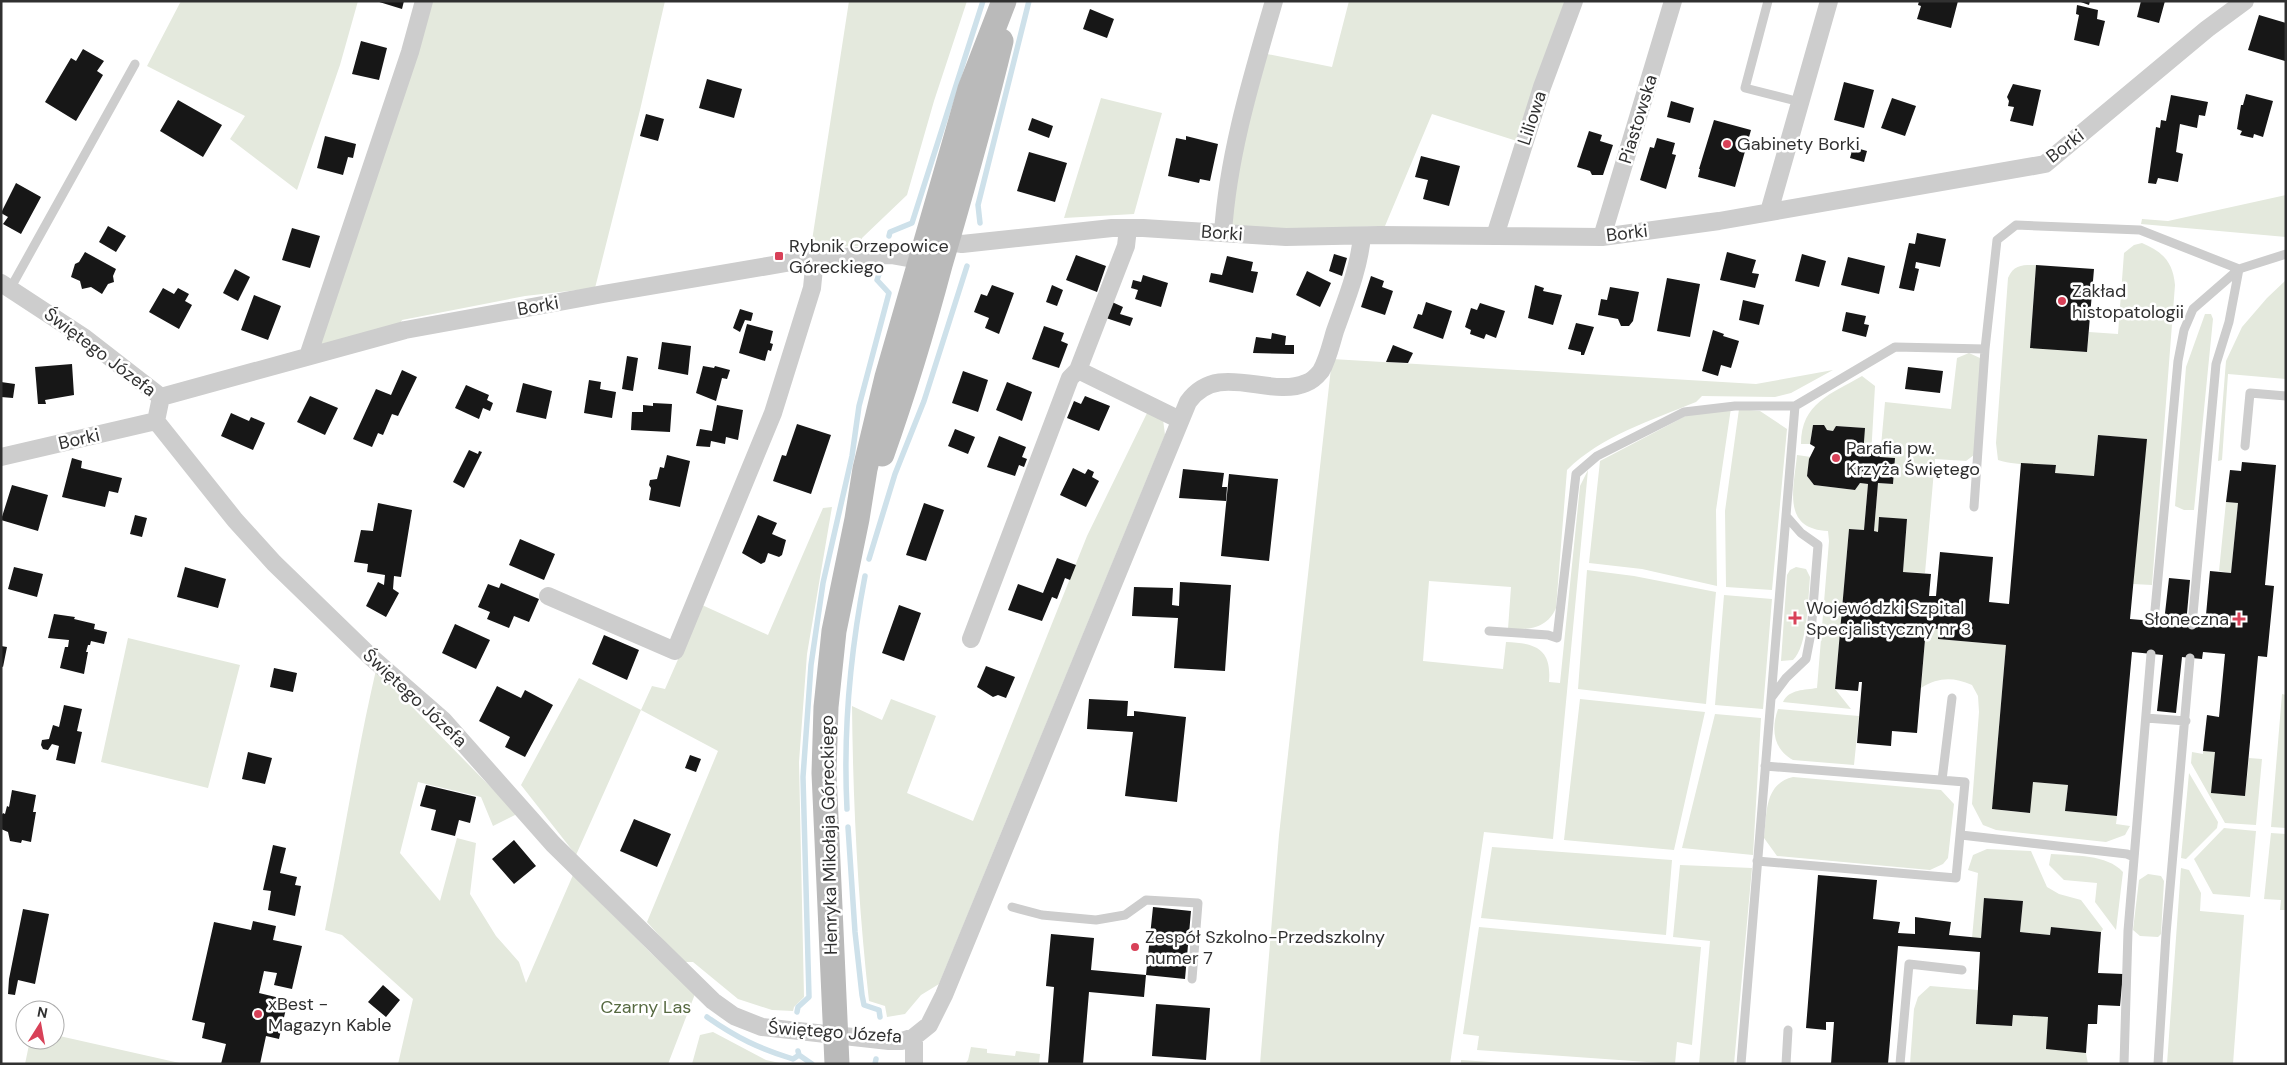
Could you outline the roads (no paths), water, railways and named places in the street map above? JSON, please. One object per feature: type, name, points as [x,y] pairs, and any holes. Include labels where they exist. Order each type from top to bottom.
[{"type":"main road","name":"Henryka Mikołaja Góreckiego","points":[[837,1064],[826,840],[825,723],[834,631],[857,519],[897,412],[934,251],[988,98],[1002,34],[1006,1]]},
{"type":"street","points":[[308,356],[410,52],[424,1]]},
{"type":"street","points":[[1223,233],[1225,200],[1233,157],[1274,1]]},
{"type":"street","name":"Liliowa","points":[[1495,236],[1542,87],[1574,1]]},
{"type":"street","name":"Piastowska","points":[[1602,237],[1673,1]]},
{"type":"street","points":[[1770,212],[1829,1]]},
{"type":"street","name":"Borki","points":[[161,397],[405,330],[815,258],[934,251],[962,244],[1128,228],[1286,237],[1602,237],[1770,212],[2045,164],[2207,28],[2244,1]]},
{"type":"street","points":[[970,639],[1070,378],[1078,370],[1126,246],[1128,228]]},
{"type":"street","points":[[914,1037],[929,1025],[944,995],[1180,420],[1192,396],[1207,385],[1230,383],[1296,386],[1307,383],[1316,377],[1327,356],[1360,257],[1362,236]]},
{"type":"street","points":[[548,596],[675,651],[773,413],[812,288],[815,258]]},
{"type":"street","name":"Świętego Józefa","points":[[6,286],[85,338],[161,397],[156,421],[235,520],[274,563],[372,658],[443,720],[553,844],[713,1001],[734,1016],[762,1027],[895,1041],[914,1037],[914,1064]]},
{"type":"street","points":[[1078,370],[1180,420]]},
{"type":"street","name":"Borki","points":[[1,457],[156,421]]},
{"type":"lane","points":[[1768,1],[1745,88],[1800,102]]},
{"type":"lane","points":[[6,286],[135,64]]},
{"type":"lane","points":[[1974,507],[1984,349],[1997,240],[2016,224],[2140,230],[2239,269]]},
{"type":"lane","points":[[2154,621],[2181,344],[2193,309],[2239,269],[2286,254]]},
{"type":"lane","points":[[2192,625],[2216,364],[2229,322],[2239,269]]},
{"type":"lane","points":[[1489,631],[1548,635],[1557,638],[1576,474],[1597,456],[1684,412],[1735,406],[1795,406],[1895,347],[1984,349]]},
{"type":"lane","points":[[2245,446],[2250,393],[2286,396]]},
{"type":"lane","points":[[1740,1064],[1795,406]]},
{"type":"lane","points":[[1771,698],[1786,678],[1806,659],[1811,633],[1818,544],[1801,532],[1786,516]]},
{"type":"lane","points":[[2124,1064],[2128,931],[2151,654]]},
{"type":"lane","points":[[2158,1064],[2166,934],[2190,658]]},
{"type":"lane","points":[[1942,780],[1952,698]]},
{"type":"lane","points":[[2146,718],[2186,721]]},
{"type":"lane","points":[[1757,861],[1956,878],[1965,782],[1765,766]]},
{"type":"lane","points":[[1960,835],[2109,852],[2134,857]]},
{"type":"lane","points":[[1012,908],[1042,916],[1096,920],[1125,915],[1146,900],[1198,903],[1192,979]]},
{"type":"lane","points":[[1900,1064],[1909,964],[1962,970]]},
{"type":"lane","points":[[1786,1064],[1788,1030]]},
{"type":"waterway","points":[[889,236],[890,232],[912,223],[983,1]]},
{"type":"waterway","points":[[980,223],[978,205],[1029,1]]},
{"type":"waterway","points":[[869,559],[895,474],[924,401],[967,266]]},
{"type":"waterway","points":[[797,1012],[798,1007],[809,997],[803,777],[811,665],[823,583],[852,456],[859,406],[889,293],[877,280],[879,274]]},
{"type":"waterway","points":[[847,809],[846,751],[849,692],[855,634],[865,576]]},
{"type":"waterway","points":[[848,827],[855,932],[862,995],[864,1005],[879,1010],[880,1017]]},
{"type":"waterway","points":[[707,1017],[738,1037],[769,1051],[793,1059],[799,1055]]},
{"type":"waterway","points":[[798,1051],[799,1055],[812,1064]]},
{"type":"waterway","points":[[875,1064],[876,1059]]},
{"type":"place","name":"Gabinety Borki","points":[[1727,144]]},
{"type":"place","name":"Rybnik Orzepowice Góreckiego","points":[[779,256]]},
{"type":"place","name":"Zakład histopatologii","points":[[2062,301]]},
{"type":"place","name":"Parafia pw. Krzyża Świętego","points":[[1836,458]]},
{"type":"place","name":"Wojewódzki Szpital Specjalistyczny nr 3","points":[[1795,618]]},
{"type":"place","name":"Słoneczna","points":[[2239,619]]},
{"type":"place","name":"Zespół Szkolno-Przedszkolny numer 7","points":[[1135,947]]},
{"type":"place","name":"xBest - Magazyn Kable","points":[[258,1014]]},
{"type":"park label","name":"Czarny Las","points":[[646,1007]]}]
